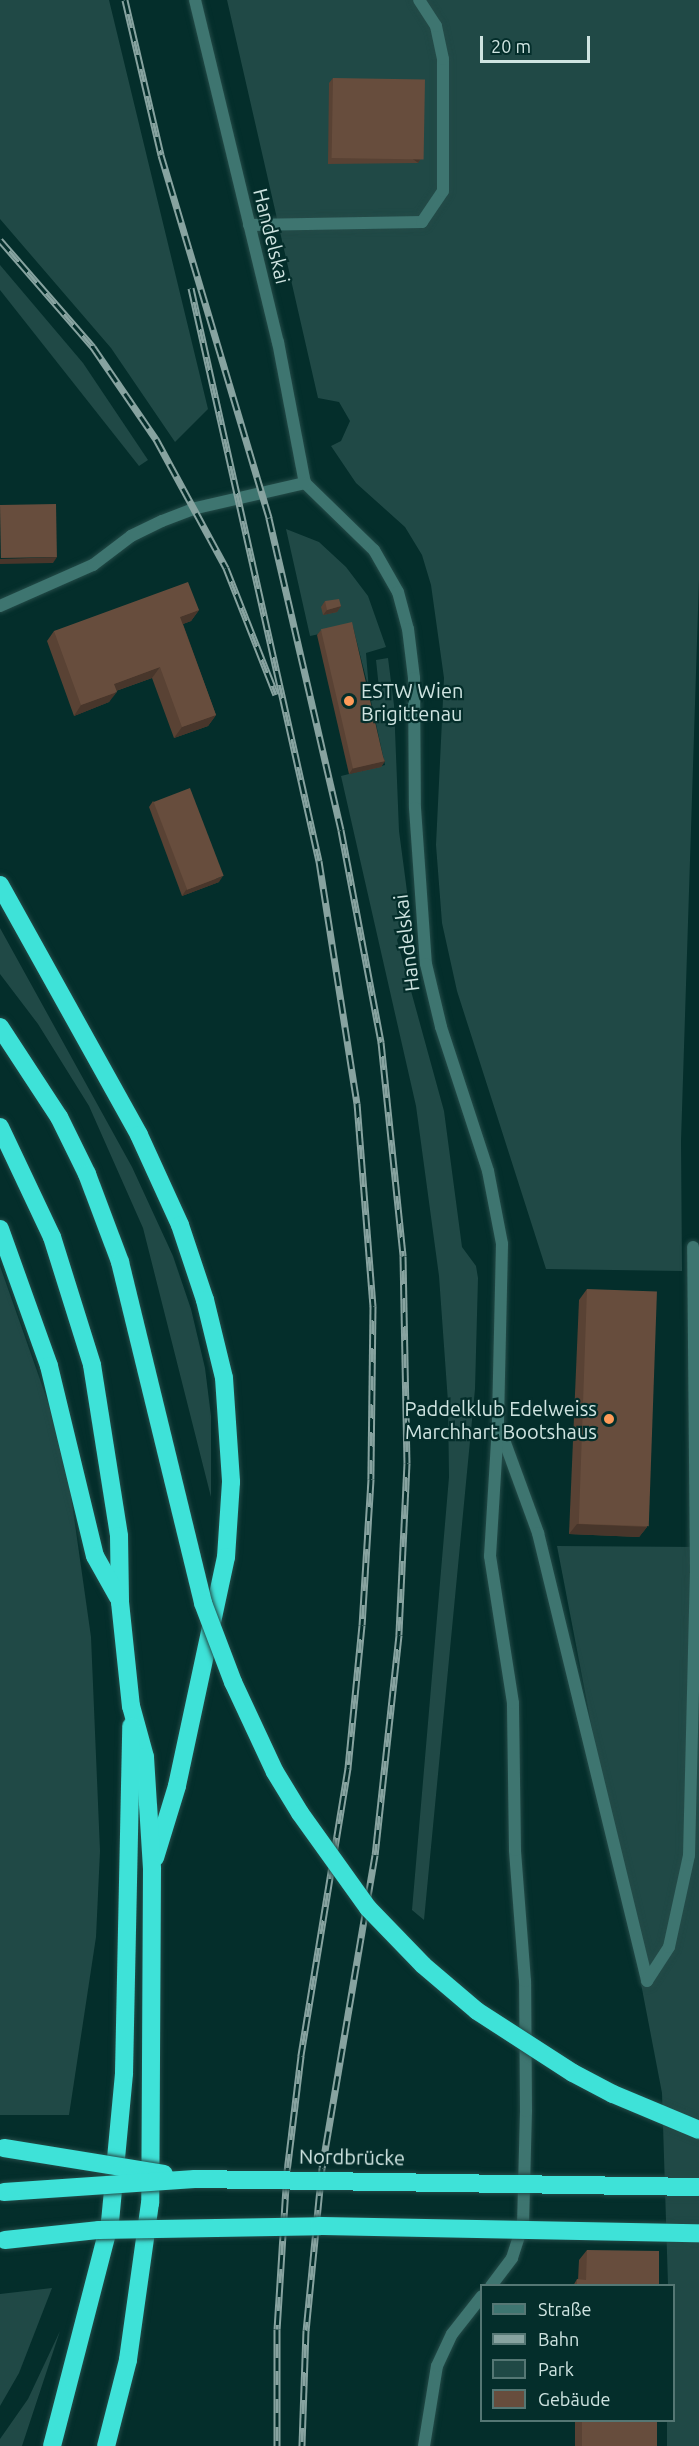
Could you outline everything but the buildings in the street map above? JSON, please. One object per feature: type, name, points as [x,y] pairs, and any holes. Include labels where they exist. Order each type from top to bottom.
[{"type":"highway","points":[[0,885],[139,1134],[183,1236],[205,1300],[224,1378],[231,1482],[226,1557],[177,1786],[152,1869]]},
{"type":"highway","points":[[0,1027],[47,1097],[87,1174],[126,1284],[203,1603],[233,1682],[275,1772],[300,1813],[368,1908],[423,1965],[477,2011],[573,2073],[699,2130]]},
{"type":"highway","points":[[0,1126],[52,1237],[92,1365],[119,1536],[120,1602],[132,1706],[144,1756],[152,1869],[150,2203],[128,2360],[106,2446]]},
{"type":"highway","points":[[0,1228],[49,1366],[95,1556],[120,1602]]},
{"type":"highway","points":[[52,2446],[110,2222],[124,2073],[132,1706]]},
{"type":"highway","points":[[2,2148],[195,2179]]},
{"type":"highway","name":"Nordbrücke","points":[[2,2193],[195,2179],[699,2187]]},
{"type":"highway","points":[[2,2241],[99,2230],[319,2226],[699,2233]]},
{"type":"street","name":"Handelskai","points":[[195,0],[278,342],[305,483],[374,550],[398,592],[408,629],[414,678],[415,808],[426,964],[441,1027],[488,1172],[502,1244],[498,1425],[490,1556],[513,1703],[515,1850],[525,1981],[526,2111],[523,2225],[512,2258],[492,2284]]},
{"type":"street","points":[[249,225],[422,222],[443,191],[442,59],[436,26],[419,0]]},
{"type":"street","points":[[0,606],[93,566],[132,536],[162,521],[196,508],[305,483]]},
{"type":"street","points":[[498,1425],[538,1533],[647,1982],[669,1947],[689,1855],[696,1573],[693,1247]]},
{"type":"street","points":[[423,2446],[437,2366],[452,2334],[480,2299]]},
{"type":"green space","points":[[0,0],[109,0],[208,409],[175,442],[111,348],[0,219]]},
{"type":"green space","points":[[227,0],[699,0],[699,579],[681,1141],[682,1271],[546,1269],[457,991],[442,923],[436,845],[444,678],[431,585],[422,555],[405,527],[356,483],[331,446],[341,441],[350,421],[339,402],[318,398]]},
{"type":"green space","points":[[0,265],[83,363],[148,460],[139,466],[0,290]]},
{"type":"green space","points":[[286,529],[319,542],[346,567],[368,596],[386,647],[366,653],[369,690],[353,627],[310,636]]},
{"type":"green space","points":[[388,658],[394,705],[399,831],[410,914],[397,940],[444,1111],[462,1247],[476,1266],[478,1278],[475,1389],[424,1920],[412,1910],[449,1477],[448,1402],[439,1276],[416,1106],[341,776],[385,765],[371,701],[380,698],[376,660]]},
{"type":"green space","points":[[0,928],[132,1167],[173,1256],[191,1309],[205,1368],[211,1416],[211,1497],[143,1228],[89,1106],[38,1024],[0,974]]},
{"type":"green space","points":[[0,1266],[49,1405],[68,1475],[91,1637],[100,1851],[96,1937],[69,2115],[0,2115]]},
{"type":"green space","points":[[557,1546],[699,1547],[699,2446],[667,2446],[667,2422],[675,2422],[675,2284],[668,2284],[662,2093]]},
{"type":"green space","points":[[52,2288],[19,2373],[0,2406],[0,2294]]},
{"type":"green space","points":[[60,2331],[22,2446],[0,2446],[0,2439],[28,2399]]},
{"type":"railway","points":[[125,0],[161,155],[269,518],[341,830],[381,1042],[403,1256],[407,1463],[399,1635],[375,1855],[322,2168],[306,2330],[302,2446]]},
{"type":"railway","points":[[0,240],[93,347],[156,439],[226,568],[276,695]]},
{"type":"railway","points":[[191,288],[319,861],[357,1103],[373,1306],[371,1479],[362,1625],[348,1768],[301,2056],[287,2171],[277,2329],[277,2446]]},
{"type":"place","name":"ESTW Wien Brigittenau","points":[[349,701]]},
{"type":"place","name":"Paddelklub Edelweiss Marchhart Bootshaus","points":[[609,1419]]}]
